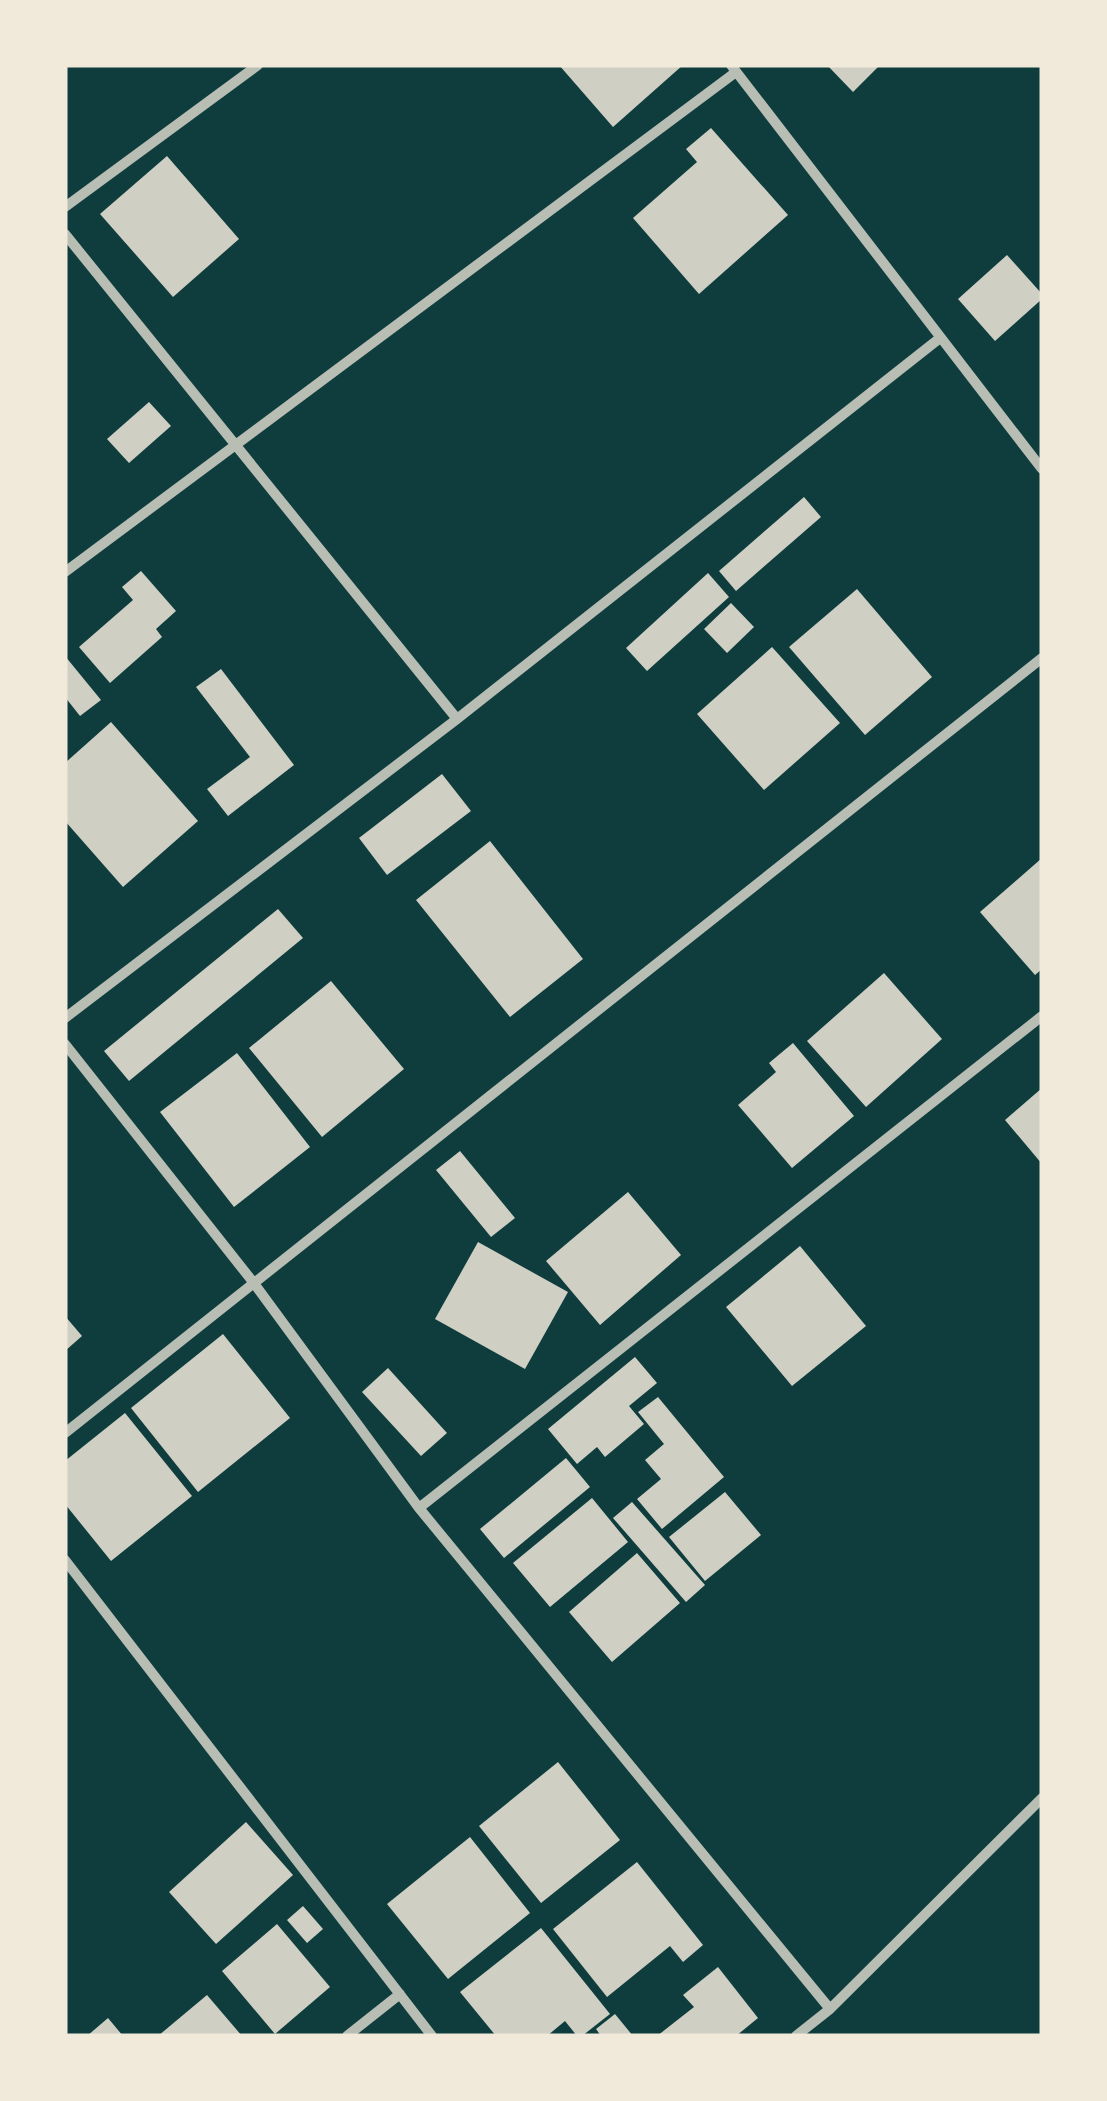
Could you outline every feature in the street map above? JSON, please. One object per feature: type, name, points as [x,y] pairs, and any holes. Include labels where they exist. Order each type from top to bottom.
[{"type":"street","points":[[65,208],[258,65]]},
{"type":"street","points":[[65,572],[733,68],[1042,469]]},
{"type":"street","points":[[65,234],[456,719]]},
{"type":"street","points":[[65,1018],[456,719],[940,338]]},
{"type":"street","points":[[65,1433],[1042,658]]},
{"type":"street","points":[[420,1508],[1042,1016]]},
{"type":"street","points":[[65,1044],[253,1282],[420,1508],[830,2009]]},
{"type":"street","points":[[65,1560],[432,2036]]},
{"type":"street","points":[[796,2036],[830,2009],[1042,1798]]},
{"type":"street","points":[[347,2036],[400,1994]]},
{"type":"building","points":[[559,65],[683,65],[613,127]]},
{"type":"building","points":[[827,65],[880,65],[853,92]]},
{"type":"building","points":[[711,128],[788,215],[699,294],[633,218],[697,162],[686,149]]},
{"type":"building","points":[[167,156],[239,239],[173,297],[100,214]]},
{"type":"building","points":[[1007,255],[1042,294],[1042,299],[995,341],[958,299]]},
{"type":"building","points":[[149,402],[171,426],[129,463],[107,439]]},
{"type":"building","points":[[804,497],[821,517],[736,591],[719,571]]},
{"type":"building","points":[[141,571],[176,611],[156,629],[162,637],[110,683],[79,647],[133,600],[122,587]]},
{"type":"building","points":[[708,573],[729,597],[647,671],[626,648]]},
{"type":"building","points":[[857,589],[932,677],[865,735],[789,647]]},
{"type":"building","points":[[731,603],[754,627],[727,653],[704,629]]},
{"type":"building","points":[[772,647],[840,723],[764,790],[697,714]]},
{"type":"building","points":[[65,656],[101,700],[80,716],[65,697]]},
{"type":"building","points":[[221,669],[294,765],[228,816],[207,789],[250,757],[196,687]]},
{"type":"building","points":[[111,722],[198,821],[123,887],[65,821],[65,763]]},
{"type":"building","points":[[442,774],[471,811],[387,875],[359,838]]},
{"type":"building","points":[[490,841],[583,959],[510,1017],[416,900]]},
{"type":"building","points":[[1042,858],[1042,969],[1035,975],[980,912]]},
{"type":"building","points":[[278,909],[303,938],[129,1081],[104,1051]]},
{"type":"building","points":[[884,973],[942,1039],[866,1107],[807,1041]]},
{"type":"building","points":[[331,981],[404,1069],[322,1137],[249,1048]]},
{"type":"building","points":[[793,1043],[854,1116],[792,1168],[738,1105],[776,1072],[769,1063]]},
{"type":"building","points":[[237,1053],[310,1147],[234,1207],[160,1112]]},
{"type":"building","points":[[1042,1088],[1042,1164],[1005,1120]]},
{"type":"building","points":[[460,1151],[515,1218],[491,1237],[436,1170]]},
{"type":"building","points":[[628,1192],[681,1255],[600,1325],[546,1261]]},
{"type":"building","points":[[478,1242],[568,1292],[525,1369],[435,1319]]},
{"type":"building","points":[[800,1246],[866,1326],[792,1386],[726,1307]]},
{"type":"building","points":[[65,1316],[82,1336],[65,1351]]},
{"type":"building","points":[[223,1334],[290,1418],[198,1492],[131,1408]]},
{"type":"building","points":[[635,1357],[657,1383],[629,1406],[644,1424],[605,1457],[597,1447],[577,1464],[548,1429]]},
{"type":"building","points":[[388,1368],[447,1433],[421,1456],[362,1392]]},
{"type":"building","points":[[658,1397],[724,1477],[662,1529],[637,1499],[661,1479],[645,1460],[664,1444],[638,1412]]},
{"type":"building","points":[[125,1413],[192,1496],[111,1561],[65,1504],[65,1461]]},
{"type":"building","points":[[566,1458],[590,1487],[504,1558],[480,1529]]},
{"type":"building","points":[[725,1492],[761,1535],[705,1581],[669,1537]]},
{"type":"building","points":[[592,1498],[628,1542],[550,1607],[513,1563]]},
{"type":"building","points":[[632,1502],[705,1585],[686,1602],[613,1518]]},
{"type":"building","points":[[637,1553],[680,1603],[612,1662],[569,1612]]},
{"type":"building","points":[[558,1762],[620,1840],[541,1903],[479,1826]]},
{"type":"building","points":[[246,1822],[293,1875],[216,1944],[169,1892]]},
{"type":"building","points":[[470,1837],[530,1913],[448,1979],[387,1904]]},
{"type":"building","points":[[637,1862],[703,1945],[683,1962],[670,1946],[607,1997],[553,1929]]},
{"type":"building","points":[[303,1906],[323,1929],[307,1943],[287,1920]]},
{"type":"building","points":[[277,1924],[330,1987],[275,2034],[222,1971]]},
{"type":"building","points":[[541,1928],[610,2014],[582,2036],[577,2036],[565,2021],[547,2036],[496,2036],[460,1992]]},
{"type":"building","points":[[718,1967],[758,2018],[736,2036],[657,2036],[694,2007],[683,1995]]},
{"type":"building","points":[[207,1995],[242,2036],[158,2036]]},
{"type":"building","points":[[615,2014],[633,2036],[601,2036],[596,2029]]},
{"type":"building","points":[[108,2018],[123,2036],[87,2036]]}]
